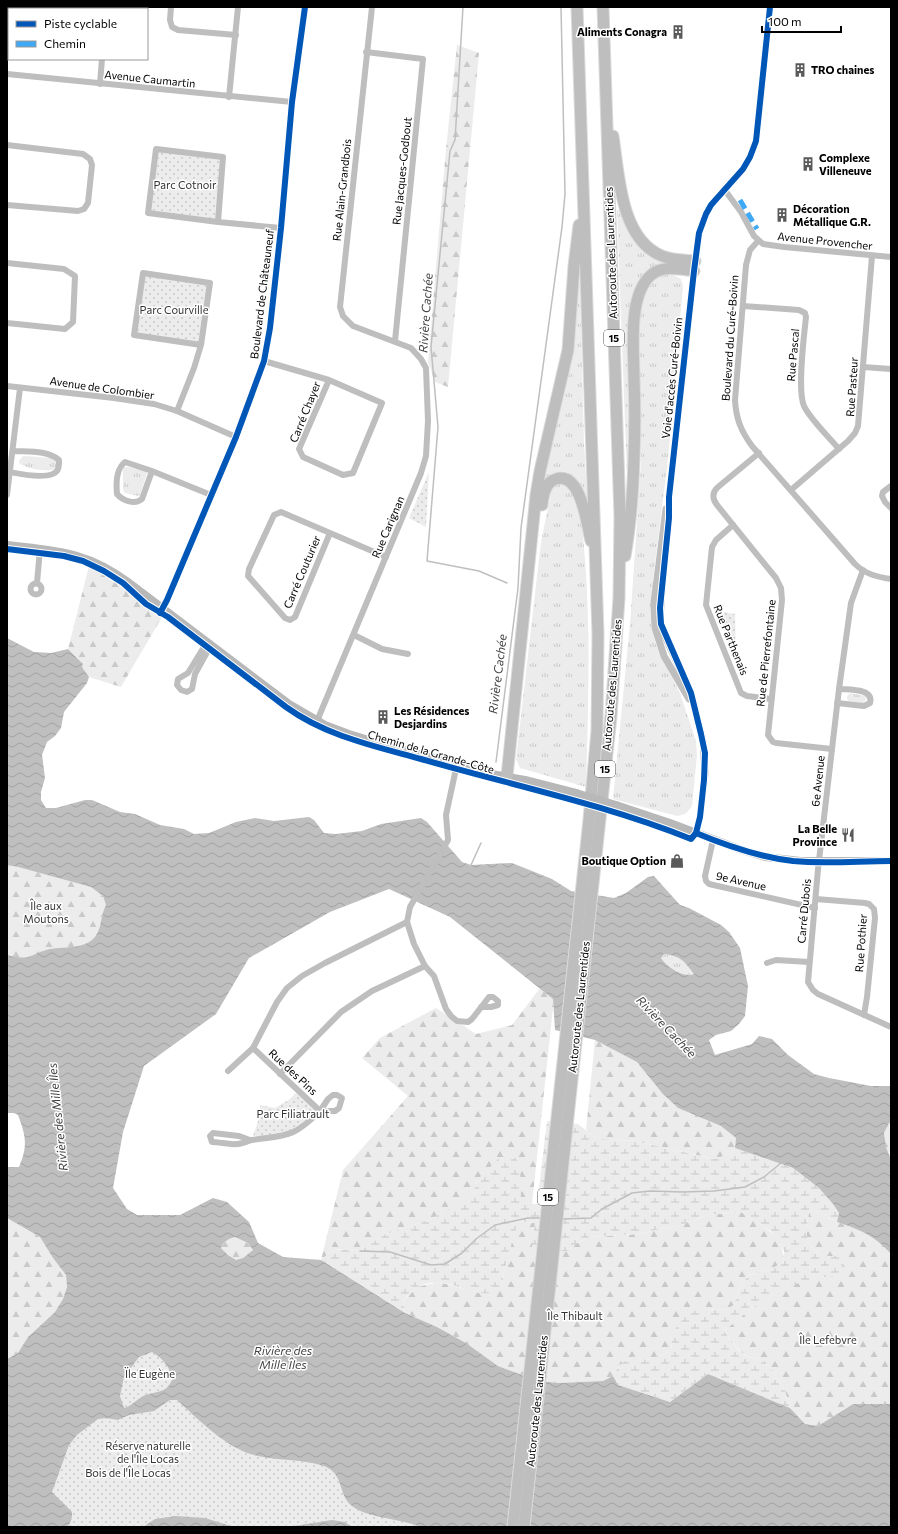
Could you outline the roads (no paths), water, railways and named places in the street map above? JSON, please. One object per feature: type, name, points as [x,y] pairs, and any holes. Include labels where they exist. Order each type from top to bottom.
[{"type":"highway","name":"Autoroute des Laurentides","points":[[524,1527],[589,868],[598,711],[599,645],[577,7]]},
{"type":"highway","name":"Autoroute des Laurentides","points":[[513,1527],[589,868],[614,682],[619,598],[620,493],[603,7]]},
{"type":"highway","points":[[605,78],[622,194],[632,227],[644,243],[657,254],[695,266]]},
{"type":"highway","points":[[507,776],[539,479],[568,345],[574,266],[583,192]]},
{"type":"highway","points":[[619,598],[632,505],[634,438],[634,327],[637,302],[646,280],[656,272],[668,268],[695,266]]},
{"type":"highway","points":[[526,598],[543,494],[548,484],[558,478],[567,479],[576,490],[582,504],[596,565]]},
{"type":"main road","name":"Chemin de la Grande-Côte","points":[[7,545],[67,552],[96,562],[118,575],[163,608],[291,706],[317,721],[354,736],[457,764],[576,793],[644,814],[713,840],[765,857],[794,861],[819,862],[891,861]]},
{"type":"street","points":[[171,7],[170,20],[172,27],[178,30],[236,35]]},
{"type":"street","points":[[229,96],[238,7]]},
{"type":"street","name":"Boulevard de Châteauneuf","points":[[163,608],[236,437],[264,361],[270,328],[281,228],[292,102],[305,7]]},
{"type":"street","name":"Rue Alain-Grandbois","points":[[372,7],[340,307],[343,316],[353,326],[395,341]]},
{"type":"street","name":"Voie d'accès Curé-Boivin","points":[[696,833],[700,817],[705,762],[703,741],[691,694],[663,632],[660,620],[669,518],[669,497],[699,233],[712,202],[746,163],[756,140],[770,7]]},
{"type":"street","name":"Rue Jacques-Godbout","points":[[366,52],[423,59],[395,341]]},
{"type":"street","points":[[100,84],[102,60]]},
{"type":"street","name":"Avenue Caumartin","points":[[7,74],[292,102]]},
{"type":"street","points":[[7,145],[83,154],[90,159],[92,165],[88,203],[84,209],[78,211],[7,205]]},
{"type":"street","points":[[218,222],[223,157],[156,149],[148,213],[218,222],[281,228]]},
{"type":"street","points":[[724,189],[742,212],[754,236],[758,240]]},
{"type":"street","name":"Avenue Provencher","points":[[758,240],[764,244],[780,247],[891,258]]},
{"type":"street","name":"Boulevard du Curé-Boivin","points":[[758,240],[749,254],[746,271],[736,392],[736,412],[744,434],[849,558],[863,570],[871,574],[891,578]]},
{"type":"street","name":"Rue Pasteur","points":[[791,490],[851,439],[858,426],[872,256]]},
{"type":"street","points":[[7,263],[64,269],[75,276],[73,322],[64,329],[7,323]]},
{"type":"street","points":[[177,411],[201,346],[210,283],[143,273],[134,335],[201,346]]},
{"type":"street","name":"Rue Pascal","points":[[743,306],[799,310],[805,312],[806,317],[800,386],[802,401],[809,413],[839,449]]},
{"type":"street","name":"Rue Carignan","points":[[317,721],[421,473],[426,456],[428,417],[426,368],[421,359],[411,348],[395,341]]},
{"type":"street","name":"Carré Chayer","points":[[264,361],[329,380],[382,403],[353,473],[343,475],[303,456],[299,449],[329,380]]},
{"type":"street","points":[[863,367],[891,369]]},
{"type":"street","name":"Avenue de Colombier","points":[[7,386],[154,404],[177,411],[236,437]]},
{"type":"street","points":[[7,495],[20,388]]},
{"type":"street","points":[[10,472],[31,475],[48,475],[54,474],[58,470],[59,460],[54,456],[37,452],[13,451]]},
{"type":"street","name":"Rue de Pierrefontaine","points":[[759,453],[714,491],[713,498],[715,503],[774,574],[782,592],[768,732],[769,737],[772,742],[832,749]]},
{"type":"street","points":[[152,471],[142,499],[139,502],[135,503],[120,497],[117,494],[118,470],[125,462],[152,471],[211,495]]},
{"type":"street","points":[[891,486],[882,496],[891,508]]},
{"type":"street","name":"Carré Couturier","points":[[330,533],[295,617],[290,620],[285,618],[248,576],[249,569],[274,515],[281,512],[330,533],[386,557]]},
{"type":"street","name":"Rue Parthenais","points":[[733,525],[716,540],[712,547],[706,605],[741,693],[747,696],[771,699]]},
{"type":"street","points":[[37,583],[40,549]]},
{"type":"street","name":"6e Avenue","points":[[819,862],[837,703],[851,603],[863,570]]},
{"type":"street","points":[[354,635],[382,648],[408,654]]},
{"type":"street","points":[[209,644],[194,674],[194,687],[187,692],[181,690],[178,685],[178,679],[188,673],[209,644]]},
{"type":"street","points":[[837,703],[864,706],[870,701],[870,696],[866,692],[839,689]]},
{"type":"street","points":[[457,764],[446,815],[449,837],[446,845],[410,907],[407,922],[414,944],[425,966],[434,976],[446,1009],[457,1021],[468,1022],[482,1007]]},
{"type":"street","name":"9e Avenue","points":[[713,840],[705,876],[706,881],[709,884],[815,908]]},
{"type":"street","name":"Carré Dubois","points":[[819,862],[808,982],[814,991],[822,996],[891,1027]]},
{"type":"street","name":"Rue Pothier","points":[[816,898],[869,904],[874,909],[874,932],[864,1014]]},
{"type":"street","points":[[228,1071],[253,1048],[277,1002],[287,988],[302,976],[325,962],[407,922]]},
{"type":"street","points":[[767,963],[776,960],[809,962]]},
{"type":"street","points":[[280,1074],[341,1012],[372,992],[425,966]]},
{"type":"street","name":"Rue des Pins","points":[[250,1140],[239,1136],[213,1133],[210,1136],[212,1142],[237,1144],[250,1140],[287,1136],[298,1131],[320,1111],[253,1048]]},
{"type":"water","name":"Rivière des Mille Îles","points":[[7,638],[34,652],[51,653],[68,649],[83,664],[82,667],[89,677],[87,683],[64,712],[61,728],[55,736],[47,742],[42,755],[45,778],[41,792],[41,800],[46,808],[56,808],[85,800],[92,800],[120,812],[135,814],[160,825],[184,829],[194,834],[209,833],[236,822],[255,818],[274,821],[309,817],[314,820],[324,833],[336,834],[362,831],[381,824],[421,818],[427,822],[462,862],[471,865],[512,863],[552,879],[571,891],[614,898],[626,893],[648,877],[654,876],[680,905],[689,908],[721,925],[729,932],[740,948],[748,986],[745,1016],[731,1031],[716,1035],[709,1040],[715,1055],[752,1044],[759,1036],[772,1039],[788,1055],[814,1074],[871,1086],[891,1086],[891,1123],[889,1123],[884,1133],[886,1147],[891,1160],[891,1254],[879,1242],[867,1234],[837,1222],[839,1213],[833,1204],[819,1188],[793,1168],[735,1148],[736,1138],[721,1126],[678,1108],[662,1093],[637,1062],[595,1040],[555,1030],[553,999],[450,917],[389,889],[330,912],[249,958],[216,1014],[144,1066],[123,1132],[113,1188],[127,1209],[137,1215],[180,1215],[213,1198],[227,1202],[249,1222],[258,1243],[283,1257],[321,1260],[405,1313],[437,1327],[466,1343],[498,1366],[538,1381],[559,1383],[603,1381],[613,1376],[618,1385],[670,1402],[708,1374],[790,1408],[805,1424],[818,1426],[853,1404],[891,1404],[891,1527],[421,1527],[375,1516],[358,1510],[347,1501],[338,1479],[331,1470],[316,1464],[266,1458],[247,1453],[236,1448],[214,1433],[177,1400],[170,1400],[154,1411],[129,1415],[118,1420],[106,1418],[98,1419],[77,1435],[69,1445],[52,1492],[72,1512],[71,1520],[68,1526],[7,1527],[7,1359],[18,1353],[28,1337],[55,1312],[63,1299],[67,1287],[66,1275],[40,1237],[7,1218],[7,1167],[19,1167],[24,1153],[25,1141],[18,1115],[14,1113],[7,1113],[7,955],[28,957],[49,949],[88,943],[96,936],[98,932],[106,905],[103,896],[91,887],[7,865]],"holes":[[[664,954],[674,956],[682,960],[694,974],[690,975],[680,973],[671,968],[661,958]],[[235,1237],[248,1243],[253,1250],[243,1258],[236,1260],[221,1248],[228,1240]],[[152,1352],[160,1357],[165,1363],[173,1378],[170,1384],[163,1390],[145,1395],[124,1408],[120,1396],[124,1377],[139,1357]]]},
{"type":"water","points":[[176,1516],[205,1518],[234,1527],[143,1527],[155,1519]]},
{"type":"water","points":[[332,1520],[345,1522],[352,1527],[288,1527]]},
{"type":"waterway","name":"Rivière Cachée","points":[[463,7],[455,140],[450,151],[431,347],[438,427],[427,561],[479,571],[507,583]]},
{"type":"waterway","points":[[496,762],[518,588],[521,528],[562,227],[565,194],[561,7]]},
{"type":"waterway","name":"Rivière Cachée","points":[[472,866],[471,865],[481,843]]},
{"type":"waterway","points":[[561,1219],[591,1218],[602,1209],[632,1193],[650,1191],[714,1191],[745,1187],[764,1177],[781,1163]]},
{"type":"waterway","points":[[360,1251],[390,1252],[431,1265],[445,1264],[462,1253],[476,1239],[495,1225],[528,1218],[541,1218]]},
{"type":"place","name":"Aliments Conagra","points":[[678,32]]},
{"type":"place","name":"TRO chaines","points":[[800,70]]},
{"type":"place","name":"Complexe Villeneuve","points":[[808,164]]},
{"type":"place","name":"Décoration Métallique G.R.","points":[[782,215]]},
{"type":"place","name":"Les Résidences Desjardins","points":[[383,717]]},
{"type":"place","name":"La Belle Province","points":[[848,835]]},
{"type":"place","name":"Boutique Option","points":[[677,861]]},
{"type":"park label","name":"Parc Cotnoir","points":[[185,185]]},
{"type":"park label","name":"Parc Courville","points":[[174,310]]},
{"type":"park label","name":"Île aux Moutons","points":[[46,912]]},
{"type":"park label","name":"Parc Filiatrault","points":[[293,1114]]},
{"type":"park label","name":"Île Thibault","points":[[575,1316]]},
{"type":"park label","name":"Île Lefebvre","points":[[828,1340]]},
{"type":"park label","name":"Ïle Eugène","points":[[150,1374]]},
{"type":"park label","name":"Réserve naturelle de l'Île Locas","points":[[148,1452]]},
{"type":"park label","name":"Bois de l'Île Locas","points":[[128,1473]]}]
